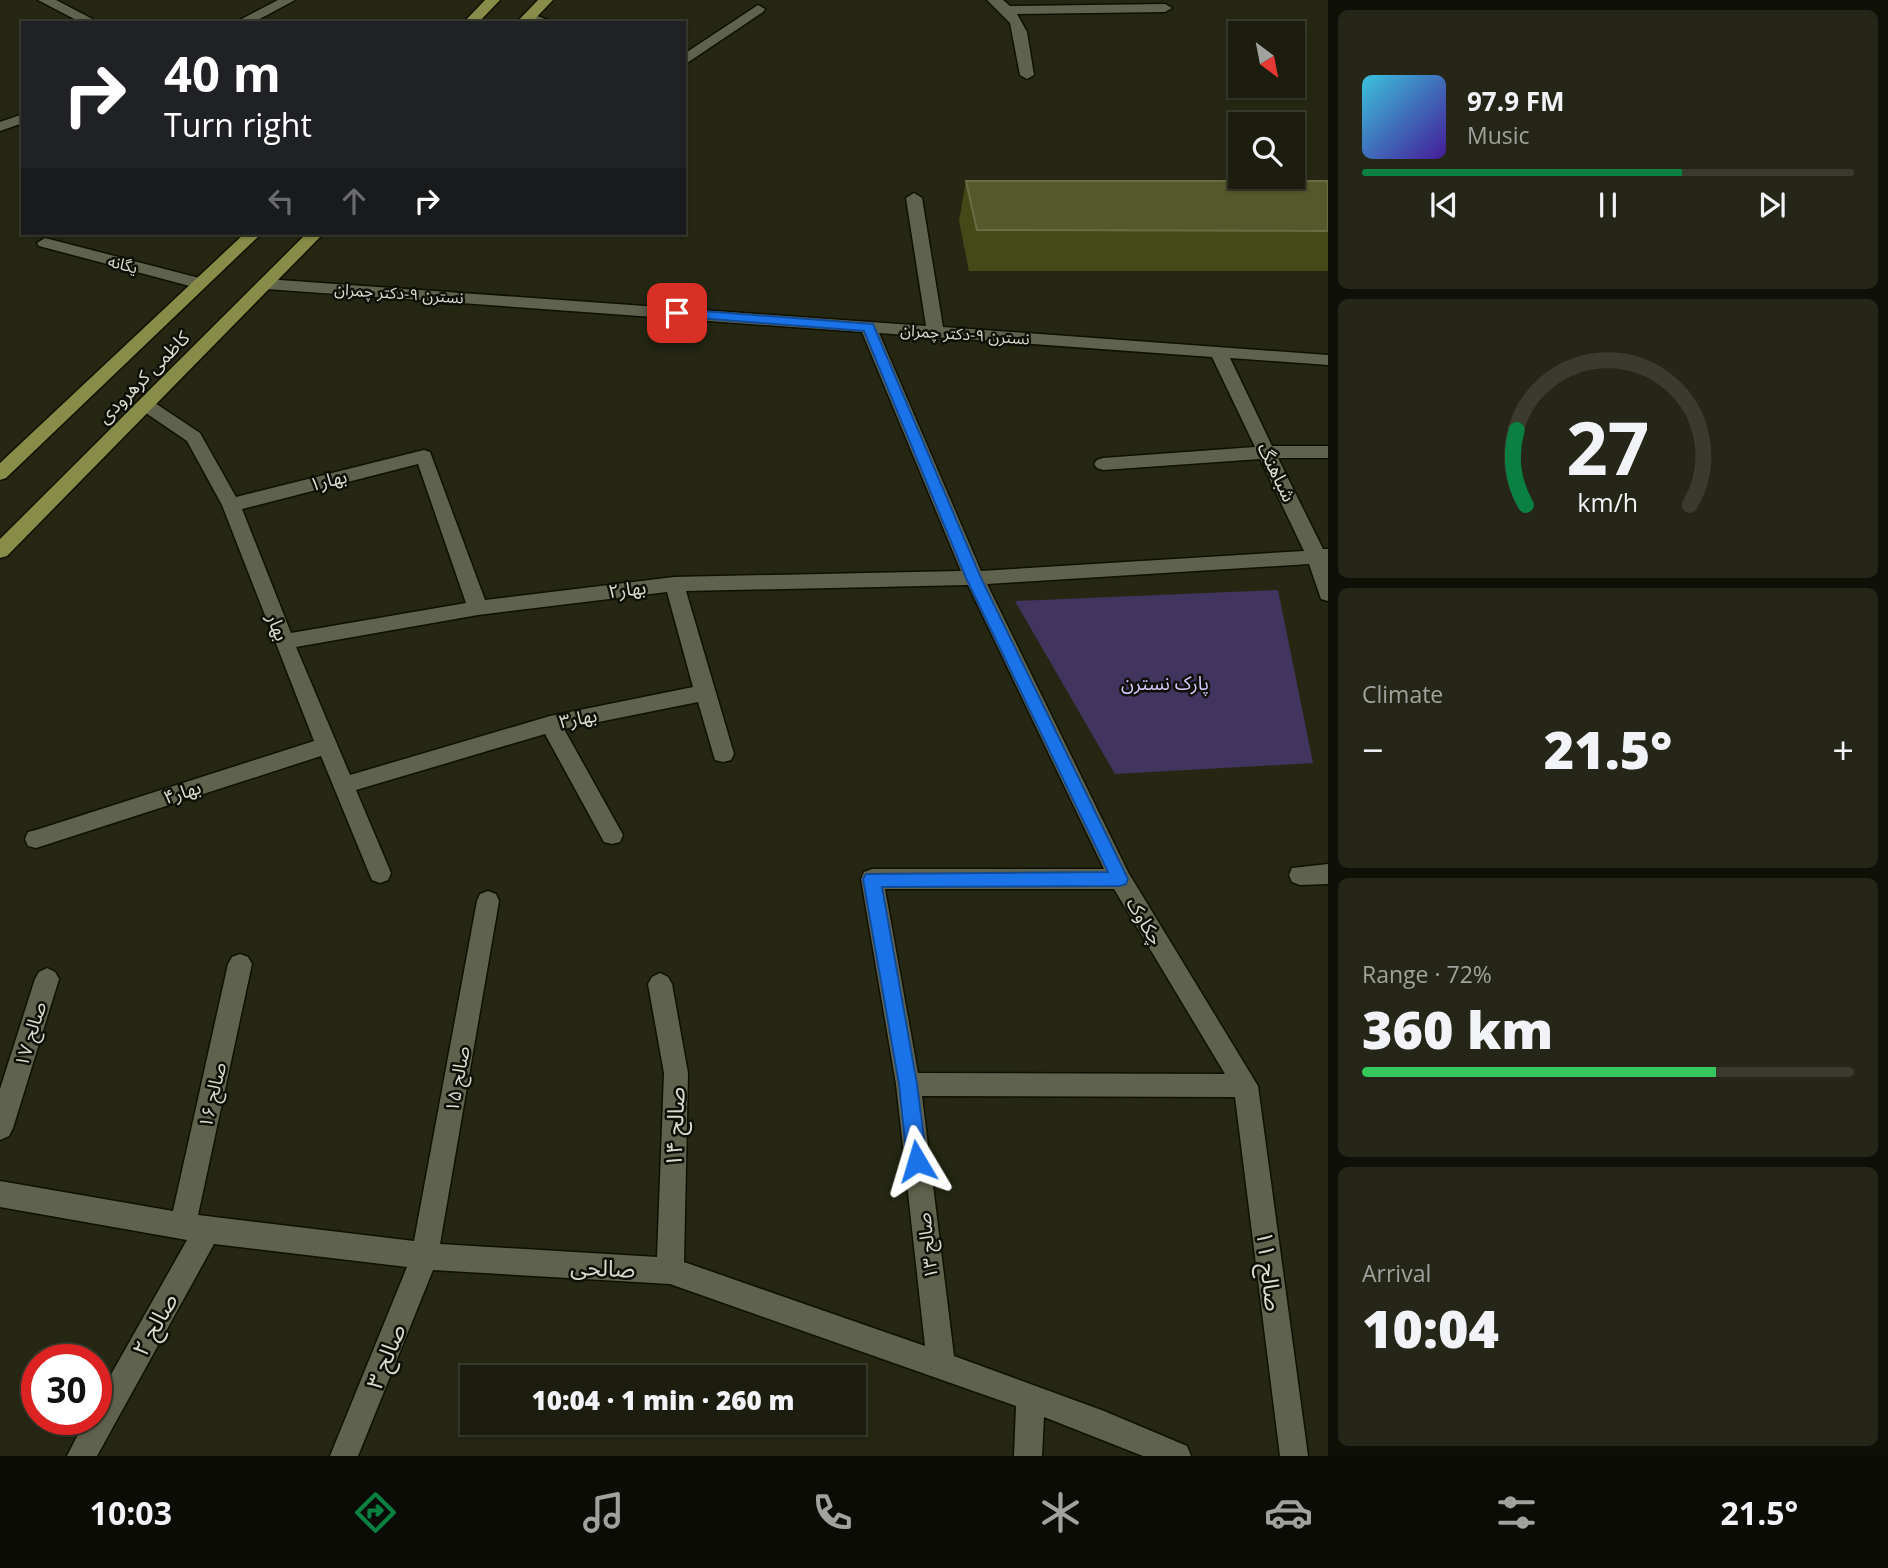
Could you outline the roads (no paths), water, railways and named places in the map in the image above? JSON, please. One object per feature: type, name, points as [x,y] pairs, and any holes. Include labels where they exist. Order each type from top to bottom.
[{"type":"main road","points":[[472,21],[493,0]]},
{"type":"main road","points":[[526,20],[546,0]]},
{"type":"main road","name":"کاظمی کرهرودی","points":[[0,474],[252,235]]},
{"type":"main road","name":"کاظمی کرهرودی","points":[[0,551],[314,235]]},
{"type":"street","points":[[45,0],[89,21]]},
{"type":"street","points":[[245,21],[288,0]]},
{"type":"street","points":[[994,0],[1010,9],[1166,8]]},
{"type":"street","points":[[686,60],[758,9]]},
{"type":"street","points":[[1010,9],[1018,24],[1027,75]]},
{"type":"street","points":[[0,127],[21,119]]},
{"type":"street","points":[[914,198],[935,331]]},
{"type":"street","name":"یگانه","points":[[51,238],[201,284]]},
{"type":"street","name":"نسترن ۹-دکتر چمران","points":[[266,284],[1328,360]]},
{"type":"street","name":"چکاوک","points":[[869,327],[974,578],[1120,879],[1246,1086]]},
{"type":"street","name":"شباهنگ","points":[[1218,352],[1323,556],[1328,594]]},
{"type":"street","name":"بهار","points":[[146,405],[194,437],[232,505],[284,642],[380,873]]},
{"type":"street","points":[[1103,464],[1268,452],[1328,452]]},
{"type":"street","name":"بهار۱","points":[[232,505],[424,456],[478,608]]},
{"type":"street","name":"بهار۲","points":[[284,642],[478,608],[674,583],[974,578],[1323,556]]},
{"type":"street","points":[[674,583],[723,754]]},
{"type":"street","name":"بهار۳","points":[[344,785],[550,723],[705,693]]},
{"type":"street","points":[[550,723],[612,835]]},
{"type":"street","name":"بهار۴","points":[[36,839],[327,744]]},
{"type":"street","points":[[1300,875],[1328,874]]},
{"type":"street","name":"صالح ۱۳","points":[[941,1365],[908,1084],[872,879],[1120,879]]},
{"type":"street","name":"صالح ۱۵","points":[[425,1256],[488,901]]},
{"type":"street","name":"صالح ۱۶","points":[[195,1227],[240,964]]},
{"type":"street","name":"صالح ۱۷","points":[[0,1128],[47,979]]},
{"type":"street","name":"صالح ۱۴","points":[[660,984],[676,1073],[670,1271]]},
{"type":"street","points":[[908,1084],[1246,1086]]},
{"type":"street","name":"صالح ۱۱","points":[[1246,1086],[1294,1456]]},
{"type":"street","name":"صالحی","points":[[0,1194],[195,1227],[425,1256],[670,1271],[941,1365],[1177,1456]]},
{"type":"street","name":"صالح ۲","points":[[81,1456],[195,1227]]},
{"type":"street","name":"صالح ۳","points":[[344,1456],[425,1256]]},
{"type":"street","points":[[1028,1456],[1030,1398]]},
{"type":"park label","name":"پارک نسترن","points":[[1165,683]]}]
